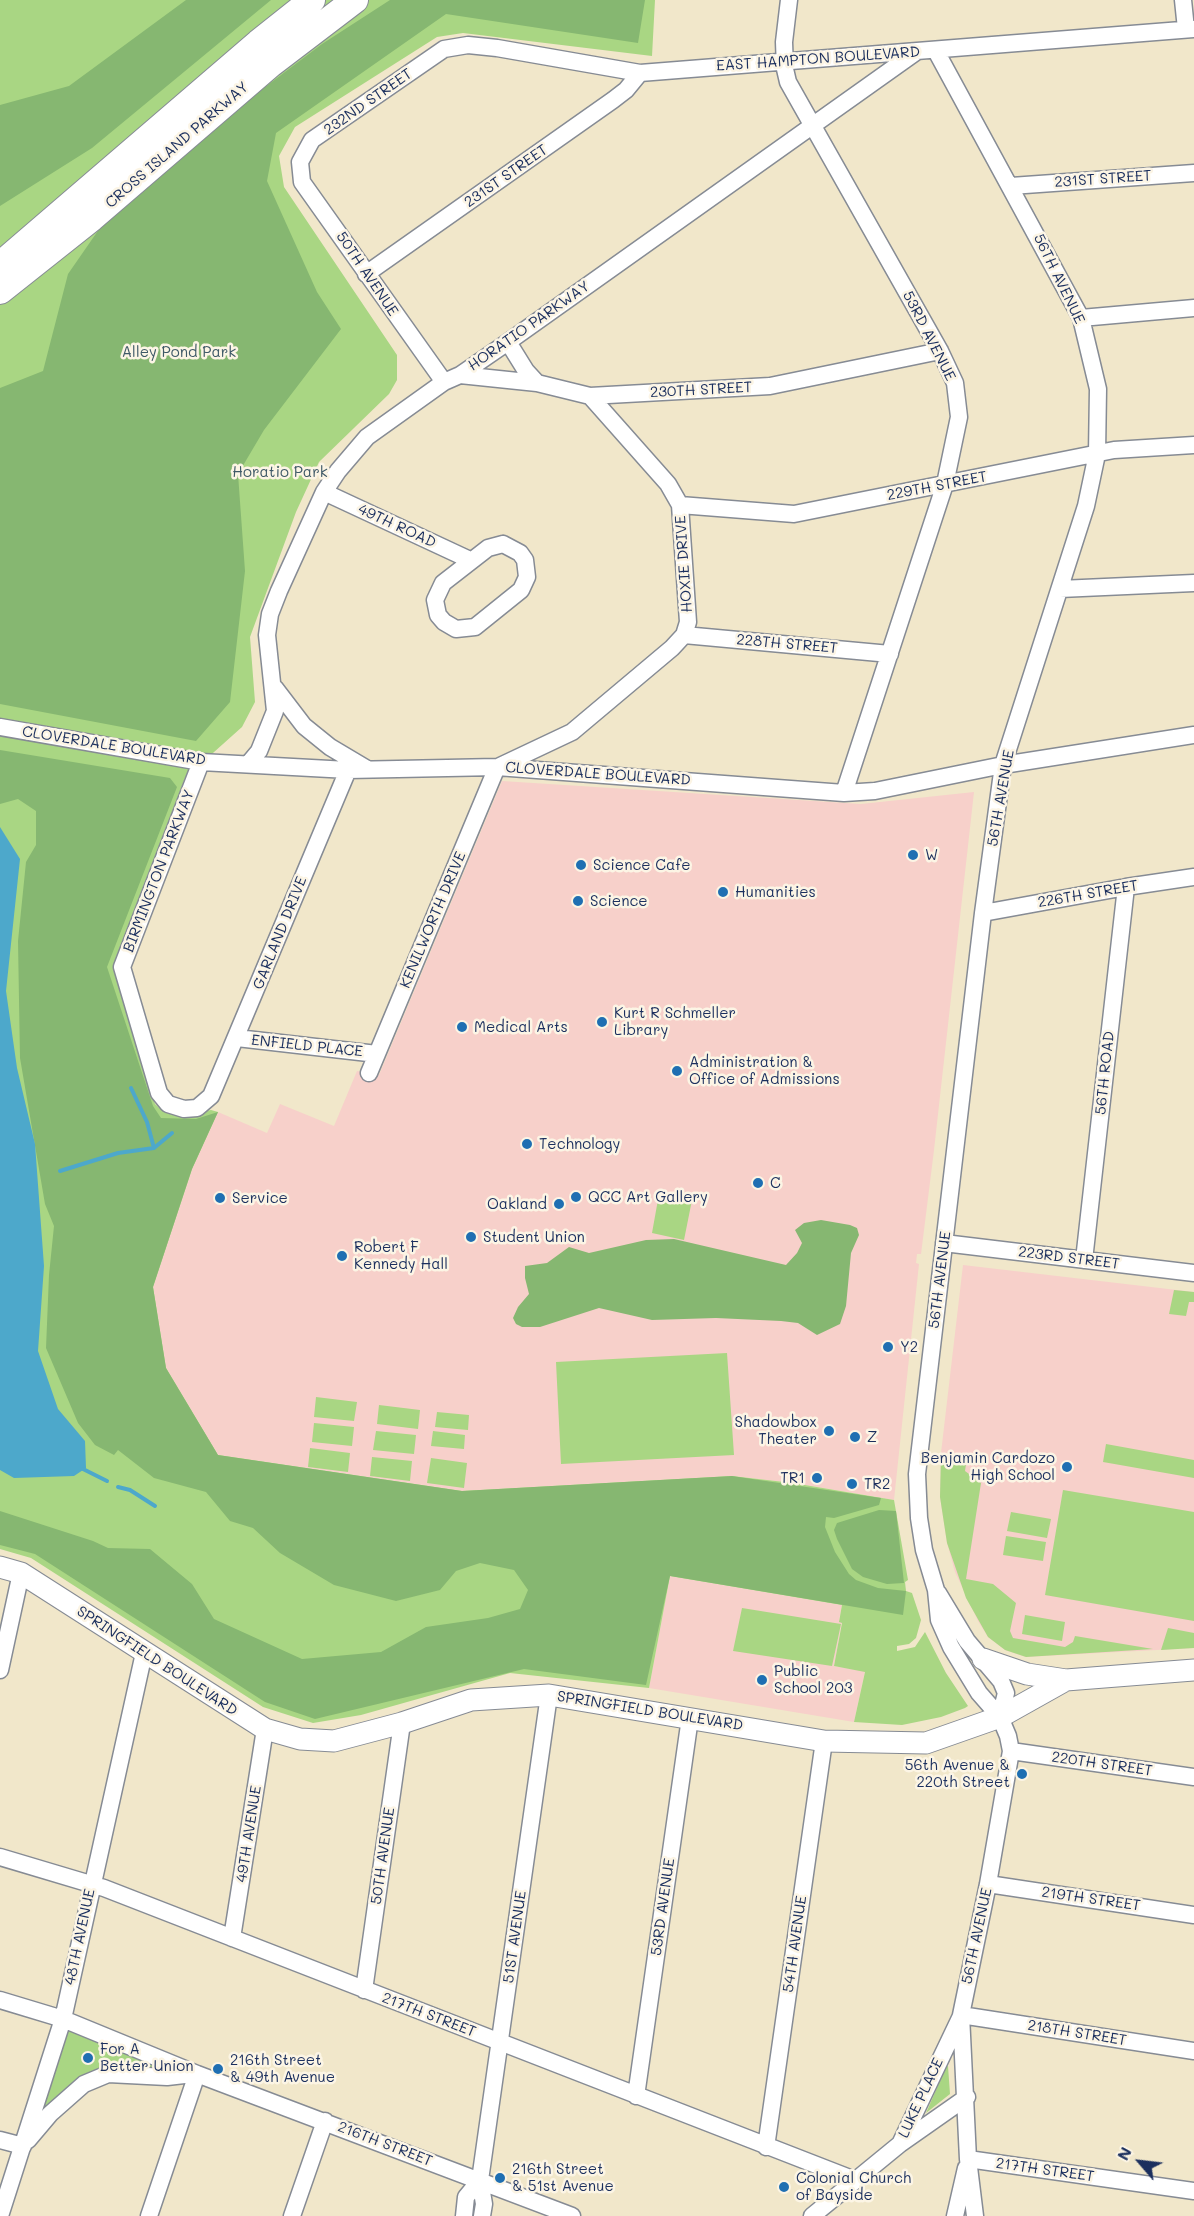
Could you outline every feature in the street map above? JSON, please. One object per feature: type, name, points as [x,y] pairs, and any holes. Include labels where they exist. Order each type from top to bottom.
[{"type":"highway","name":"CROSS ISLAND PARKWAY","points":[[0,265],[258,43],[312,0]]},
{"type":"highway","name":"CROSS ISLAND PARKWAY","points":[[0,291],[92,218],[271,64],[355,0]]},
{"type":"highway","points":[[0,307],[92,218]]},
{"type":"main road","name":"SPRINGFIELD BOULEVARD","points":[[0,1567],[21,1573],[265,1729],[300,1739],[334,1741],[402,1723],[471,1700],[549,1695],[824,1740],[926,1743],[1000,1717],[1066,1680],[1194,1670]]},
{"type":"main road","points":[[983,1659],[1027,1674],[1066,1680]]},
{"type":"street","name":"53RD AVENUE","points":[[789,0],[784,60],[788,82],[815,125],[940,351],[955,383],[959,417],[945,484],[844,793]]},
{"type":"street","points":[[1183,0],[1190,29]]},
{"type":"street","name":"EAST HAMPTON BOULEVARD","points":[[444,49],[468,45],[497,48],[640,73],[1190,29]]},
{"type":"street","name":"232ND STREET","points":[[300,162],[312,140],[444,49]]},
{"type":"street","name":"56TH AVENUE","points":[[936,51],[1081,318],[1098,389],[1097,454],[1086,506],[1003,765],[983,913],[917,1474],[919,1518],[924,1550],[936,1590],[939,1620],[951,1647],[979,1694],[1000,1717],[1011,1751],[988,1884],[961,2015],[967,2097],[968,2159],[975,2216]]},
{"type":"street","name":"HORATIO PARKWAY","points":[[249,763],[259,751],[275,711],[275,688],[268,663],[267,635],[270,614],[324,492],[338,471],[368,437],[444,382],[460,375],[508,342],[917,52]]},
{"type":"street","name":"231ST STREET","points":[[366,274],[613,100],[626,90],[640,73]]},
{"type":"street","name":"50TH AVENUE","points":[[300,162],[302,182],[444,382]]},
{"type":"street","name":"231ST STREET","points":[[1011,186],[1194,172]]},
{"type":"street","points":[[1081,318],[1194,308]]},
{"type":"street","points":[[508,342],[526,371],[537,383]]},
{"type":"street","name":"230TH STREET","points":[[460,375],[537,383],[590,396],[770,386],[940,351]]},
{"type":"street","name":"HOXIE DRIVE","points":[[497,767],[557,741],[572,732],[684,634],[688,622],[680,504],[668,484],[590,396]]},
{"type":"street","name":"229TH STREET","points":[[680,504],[794,514],[1114,450],[1194,445]]},
{"type":"street","name":"49TH ROAD","points":[[324,492],[470,560]]},
{"type":"street","points":[[496,545],[511,546],[525,560],[527,577],[521,590],[475,627],[456,629],[444,622],[438,615],[436,594],[443,583],[470,560],[496,545]]},
{"type":"street","points":[[1060,589],[1194,583]]},
{"type":"street","name":"228TH STREET","points":[[684,634],[890,654]]},
{"type":"street","name":"HORATIO PARKWAY","points":[[275,688],[304,726],[330,747],[368,770]]},
{"type":"street","name":"CLOVERDALE BOULEVARD","points":[[0,727],[201,762],[348,770],[497,767],[844,793],[875,791],[1003,765],[1194,735]]},
{"type":"street","points":[[557,741],[558,757],[566,771]]},
{"type":"street","name":"BIRMINGTON PARKWAY","points":[[201,762],[122,967],[163,1099],[184,1109],[197,1108],[211,1096]]},
{"type":"street","name":"KENILWORTH DRIVE","points":[[369,1073],[497,767]]},
{"type":"street","name":"GARLAND DRIVE","points":[[211,1096],[348,770]]},
{"type":"street","name":"226TH STREET","points":[[983,913],[1194,877]]},
{"type":"street","name":"56TH ROAD","points":[[1084,1260],[1126,887]]},
{"type":"street","name":"ENFIELD PLACE","points":[[237,1038],[377,1054]]},
{"type":"street","name":"223RD STREET","points":[[944,1243],[1194,1273]]},
{"type":"street","points":[[0,1670],[21,1573]]},
{"type":"street","name":"56TH AVENUE","points":[[936,1590],[967,1641],[1001,1681],[1006,1693],[1000,1717]]},
{"type":"street","name":"48TH AVENUE","points":[[0,2216],[63,2019],[91,1883],[144,1653]]},
{"type":"street","name":"51ST AVENUE","points":[[482,2216],[484,2204],[480,2180],[549,1695]]},
{"type":"street","name":"53RD AVENUE","points":[[636,2096],[690,1718]]},
{"type":"street","name":"50TH AVENUE","points":[[364,1990],[402,1723]]},
{"type":"street","name":"49TH AVENUE","points":[[232,1938],[265,1729]]},
{"type":"street","name":"54TH AVENUE","points":[[766,2146],[824,1740]]},
{"type":"street","name":"220TH STREET","points":[[1011,1751],[1194,1777]]},
{"type":"street","name":"217TH STREET","points":[[0,1857],[91,1883],[855,2180]]},
{"type":"street","name":"219TH STREET","points":[[988,1884],[1194,1915]]},
{"type":"street","name":"216TH STREET","points":[[0,2000],[63,2019],[197,2074],[572,2216]]},
{"type":"street","name":"218TH STREET","points":[[961,2015],[1194,2051]]},
{"type":"street","name":"LUKE PLACE","points":[[812,2216],[900,2144],[961,2015]]},
{"type":"street","name":"216TH STREET","points":[[23,2146],[50,2114],[84,2084],[108,2074],[167,2077],[197,2074]]},
{"type":"street","points":[[149,2216],[197,2074]]},
{"type":"street","points":[[900,2144],[967,2097]]},
{"type":"street","points":[[292,2216],[326,2121]]},
{"type":"street","points":[[0,2140],[23,2146]]},
{"type":"street","name":"56TH AVENUE","points":[[955,2216],[968,2159]]},
{"type":"street","name":"217TH STREET","points":[[968,2159],[1194,2191]]},
{"type":"street","name":"51ST AVENUE","points":[[464,2216],[466,2198],[480,2180]]},
{"type":"shaded area","points":[[502,781],[861,804],[974,792],[934,1150],[921,1254],[917,1254],[916,1263],[919,1264],[894,1500],[793,1483],[732,1476],[462,1491],[218,1455],[166,1368],[153,1287],[192,1169],[218,1112],[267,1133],[280,1104],[334,1126],[357,1071],[379,1075]]},
{"type":"shaded area","name":"Benjamin Cardozo High School","points":[[963,1265],[1194,1292],[1194,1648],[1026,1657],[1005,1650],[988,1637],[978,1621],[955,1572],[947,1543],[940,1497],[941,1453]]},
{"type":"shaded area","points":[[670,1576],[842,1605],[839,1621],[842,1622],[834,1666],[865,1671],[854,1722],[649,1688]]},
{"type":"green space","name":"Alley Pond Park","points":[[0,0],[655,0],[652,56],[463,33],[437,37],[295,127],[279,156],[284,187],[397,355],[397,380],[389,394],[319,462],[296,512],[250,637],[255,702],[242,727],[185,778],[114,965],[155,1104],[164,1112],[195,1113],[211,1110],[218,1112],[192,1169],[153,1287],[166,1368],[218,1455],[462,1491],[732,1476],[793,1483],[894,1500],[908,1580],[905,1582],[906,1591],[912,1593],[921,1620],[916,1638],[909,1644],[897,1646],[897,1651],[915,1647],[925,1632],[946,1673],[968,1706],[965,1708],[941,1717],[902,1725],[854,1722],[865,1672],[834,1666],[842,1623],[839,1622],[842,1605],[670,1576],[649,1688],[510,1673],[361,1715],[313,1723],[263,1707],[31,1558],[0,1549]]},
{"type":"green space","points":[[186,0],[271,0],[92,148],[0,206],[0,105],[69,86]]},
{"type":"green space","points":[[390,0],[645,0],[638,43],[446,14],[276,133],[267,181],[317,292],[341,329],[264,430],[238,474],[245,571],[230,702],[196,741],[0,704],[0,388],[43,371],[68,274],[111,212],[170,159],[322,44]]},
{"type":"green space","points":[[0,750],[170,778],[177,787],[107,967],[153,1106],[161,1118],[196,1119],[218,1112],[192,1169],[153,1287],[166,1368],[218,1455],[462,1491],[732,1476],[881,1498],[879,1505],[834,1518],[826,1517],[825,1527],[835,1552],[849,1574],[856,1580],[878,1588],[906,1591],[903,1615],[670,1576],[646,1685],[524,1669],[315,1719],[265,1702],[35,1554],[0,1545],[0,1511],[108,1548],[150,1549],[192,1584],[214,1619],[302,1659],[381,1652],[426,1627],[488,1618],[520,1609],[528,1590],[514,1570],[480,1563],[456,1571],[440,1590],[396,1601],[334,1585],[280,1553],[253,1528],[230,1521],[206,1492],[154,1478],[118,1450],[114,1455],[95,1445],[78,1423],[46,1348],[54,1226],[45,1204],[20,1058],[18,941],[26,862],[36,845],[36,811],[18,799],[0,804]]},
{"type":"green space","points":[[659,1194],[692,1200],[684,1240],[652,1233]]},
{"type":"green space","points":[[821,1220],[850,1225],[857,1228],[859,1235],[851,1253],[846,1306],[840,1324],[817,1335],[798,1323],[716,1318],[652,1320],[599,1308],[540,1327],[522,1327],[516,1324],[513,1318],[518,1307],[529,1294],[525,1266],[547,1263],[569,1247],[589,1253],[646,1240],[674,1239],[786,1265],[797,1253],[802,1243],[795,1230],[804,1223]]},
{"type":"green space","points":[[1174,1290],[1194,1292],[1194,1302],[1189,1302],[1186,1316],[1169,1314]]},
{"type":"green space","points":[[727,1353],[734,1455],[561,1464],[556,1362]]},
{"type":"green space","points":[[316,1397],[357,1402],[354,1421],[314,1417]]},
{"type":"green space","points":[[379,1405],[420,1410],[418,1429],[377,1424]]},
{"type":"green space","points":[[437,1412],[469,1415],[468,1430],[435,1427]]},
{"type":"green space","points":[[314,1423],[354,1427],[352,1446],[312,1442]]},
{"type":"green space","points":[[376,1431],[416,1435],[414,1454],[373,1450]]},
{"type":"green space","points":[[433,1431],[465,1435],[464,1449],[431,1446]]},
{"type":"green space","points":[[1106,1444],[1194,1460],[1194,1478],[1103,1462]]},
{"type":"green space","points":[[310,1448],[350,1453],[348,1472],[308,1467]]},
{"type":"green space","points":[[941,1453],[967,1457],[965,1471],[981,1483],[966,1579],[993,1584],[1016,1603],[1010,1631],[1013,1638],[1065,1647],[1073,1642],[1075,1636],[1153,1649],[1026,1657],[1005,1650],[988,1637],[966,1598],[947,1543],[940,1497]]},
{"type":"green space","points":[[372,1457],[412,1461],[410,1481],[370,1476]]},
{"type":"green space","points":[[431,1458],[467,1463],[464,1488],[427,1483]]},
{"type":"green space","points":[[1063,1490],[1194,1512],[1194,1621],[1045,1595]]},
{"type":"green space","points":[[879,1510],[896,1511],[904,1583],[887,1584],[863,1577],[852,1569],[837,1539],[834,1530],[837,1523]]},
{"type":"green space","points":[[1011,1512],[1051,1519],[1047,1538],[1007,1531]]},
{"type":"green space","points":[[1006,1536],[1046,1542],[1043,1561],[1003,1555]]},
{"type":"green space","points":[[742,1608],[841,1624],[832,1666],[733,1651]]},
{"type":"green space","points":[[1025,1615],[1065,1622],[1062,1641],[1022,1634]]},
{"type":"green space","points":[[1168,1628],[1194,1633],[1194,1648],[1161,1650]]},
{"type":"green space","points":[[63,2019],[197,2074],[84,2084],[23,2146]]},
{"type":"green space","points":[[948,2066],[950,2094],[926,2113],[946,2067]]},
{"type":"water","points":[[0,827],[20,859],[6,991],[17,1068],[35,1144],[44,1266],[38,1351],[58,1409],[85,1441],[86,1468],[74,1476],[14,1478],[0,1470]]},
{"type":"waterway","points":[[60,1171],[118,1153],[154,1148],[147,1122],[131,1088]]},
{"type":"waterway","points":[[154,1148],[172,1133]]},
{"type":"waterway","points":[[83,1469],[107,1481]]},
{"type":"waterway","points":[[118,1487],[130,1490],[155,1506]]},
{"type":"place","name":"W","points":[[913,855]]},
{"type":"place","name":"Science Cafe","points":[[581,865]]},
{"type":"place","name":"Humanities","points":[[723,892]]},
{"type":"place","name":"Science","points":[[578,901]]},
{"type":"place","name":"Kurt R Schmeller Library","points":[[602,1022]]},
{"type":"place","name":"Medical Arts","points":[[462,1027]]},
{"type":"place","name":"Administration & Office of Admissions","points":[[677,1071]]},
{"type":"place","name":"Technology","points":[[527,1144]]},
{"type":"place","name":"C","points":[[758,1183]]},
{"type":"place","name":"QCC Art Gallery","points":[[576,1197]]},
{"type":"place","name":"Service","points":[[220,1198]]},
{"type":"place","name":"Oakland","points":[[559,1204]]},
{"type":"place","name":"Student Union","points":[[471,1237]]},
{"type":"place","name":"Robert F Kennedy Hall","points":[[342,1256]]},
{"type":"place","name":"Y2","points":[[888,1347]]},
{"type":"place","name":"Shadowbox Theater","points":[[829,1431]]},
{"type":"place","name":"Z","points":[[855,1437]]},
{"type":"place","name":"Benjamin Cardozo High School","points":[[1067,1467]]},
{"type":"place","name":"TR1","points":[[817,1478]]},
{"type":"place","name":"TR2","points":[[852,1484]]},
{"type":"place","name":"Public School 203","points":[[762,1680]]},
{"type":"place","name":"56th Avenue & 220th Street","points":[[1022,1774]]},
{"type":"place","name":"For A Better Union","points":[[88,2058]]},
{"type":"place","name":"216th Street & 49th Avenue","points":[[218,2069]]},
{"type":"place","name":"216th Street & 51st Avenue","points":[[500,2178]]},
{"type":"place","name":"Colonial Church of Bayside","points":[[784,2187]]},
{"type":"park label","name":"Horatio Park","points":[[280,472]]}]
